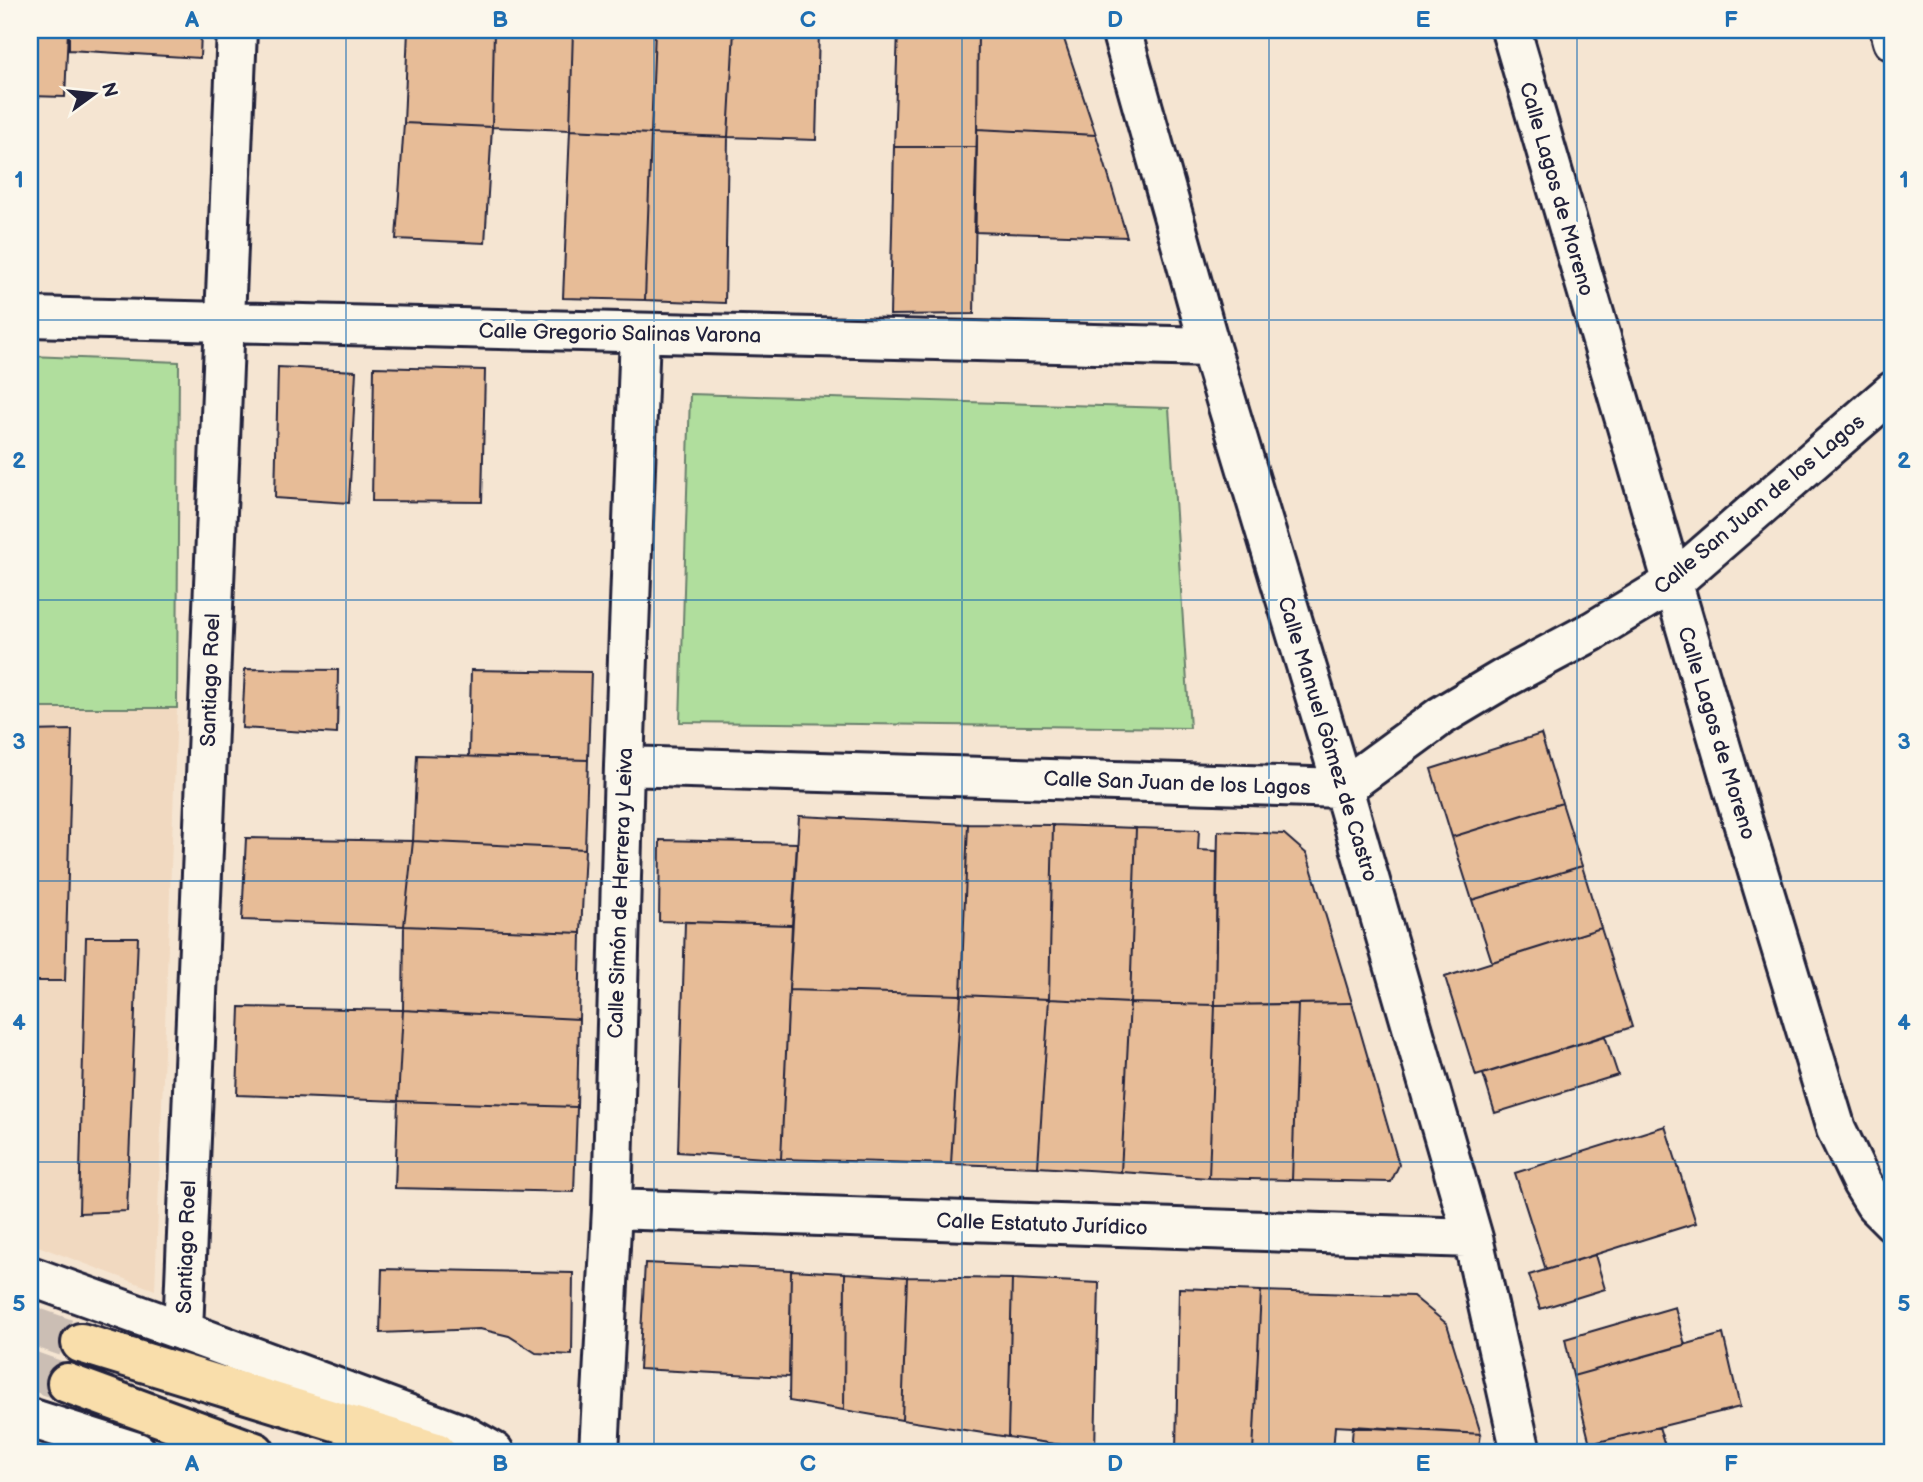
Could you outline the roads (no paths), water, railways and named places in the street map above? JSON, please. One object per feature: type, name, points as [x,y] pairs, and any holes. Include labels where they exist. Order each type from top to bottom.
[{"type":"main road","points":[[81,1343],[436,1452]]},
{"type":"main road","points":[[67,1383],[255,1452]]},
{"type":"street","name":"Santiago Roel","points":[[183,1331],[237,30]]},
{"type":"street","name":"Calle Manuel Gómez de Castro","points":[[1121,30],[1210,346],[1343,788],[1472,1238],[1521,1452]]},
{"type":"street","name":"Calle Lagos de Moreno","points":[[1511,30],[1672,583],[1836,1129],[1862,1183],[1875,1204],[1893,1222]]},
{"type":"street","points":[[1890,30],[1893,41]]},
{"type":"street","name":"Calle Gregorio Salinas Varona","points":[[30,317],[1210,346]]},
{"type":"street","name":"Calle Simón de Herrera y Leiva","points":[[599,1452],[612,1209],[624,766],[640,334]]},
{"type":"street","name":"Calle San Juan de los Lagos","points":[[624,766],[1343,788],[1441,716],[1593,631],[1672,583],[1893,391]]},
{"type":"street","name":"Calle Estatuto Jurídico","points":[[612,1209],[1472,1238]]},
{"type":"street","points":[[30,1276],[464,1435],[494,1452]]},
{"type":"street","points":[[30,1418],[111,1449]]},
{"type":"tunnel","points":[[30,1325],[81,1343]]},
{"type":"tunnel","points":[[30,1370],[67,1383]]}]
